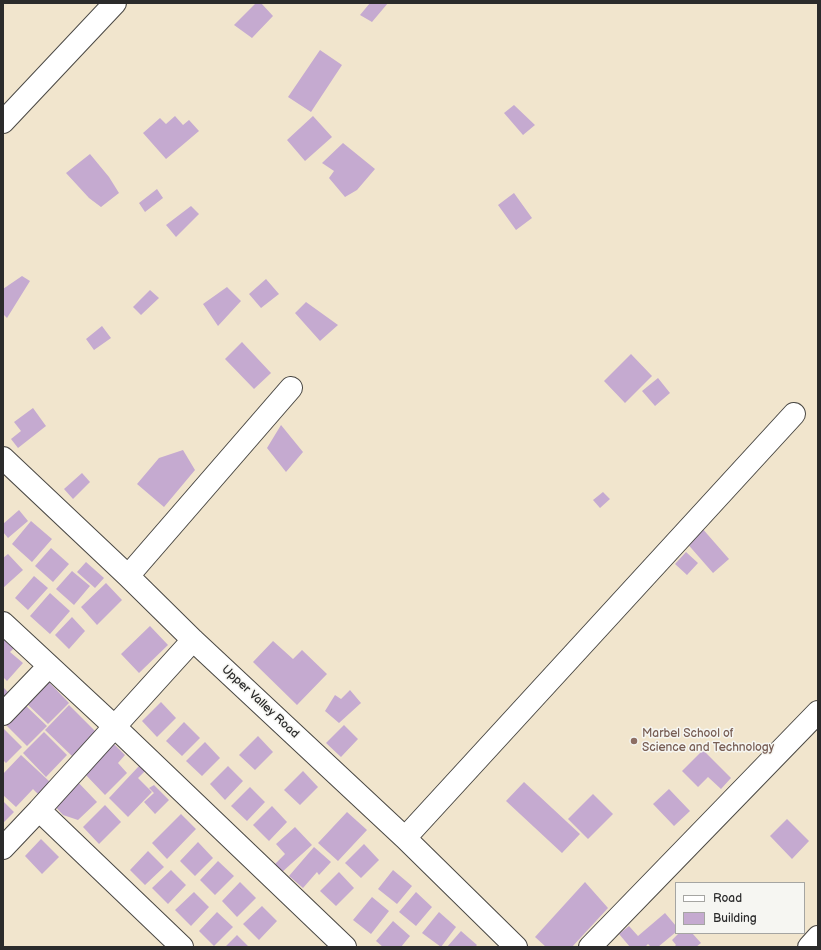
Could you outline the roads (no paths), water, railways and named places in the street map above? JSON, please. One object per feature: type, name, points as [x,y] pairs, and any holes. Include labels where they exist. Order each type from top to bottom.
[{"type":"street","points":[[3,122],[115,3]]},
{"type":"street","points":[[128,576],[290,388]]},
{"type":"street","points":[[405,838],[794,414]]},
{"type":"street","name":"Upper Valley Road","points":[[3,458],[128,576],[193,640],[405,838],[516,947]]},
{"type":"street","points":[[3,624],[115,727],[345,947]]},
{"type":"street","points":[[3,848],[193,640]]},
{"type":"street","points":[[3,714],[49,666]]},
{"type":"street","points":[[590,947],[818,712]]},
{"type":"street","points":[[39,810],[182,947]]},
{"type":"street","points":[[809,947],[818,937]]},
{"type":"place","name":"Marbel School of Science and Technology","points":[[634,741]]}]
